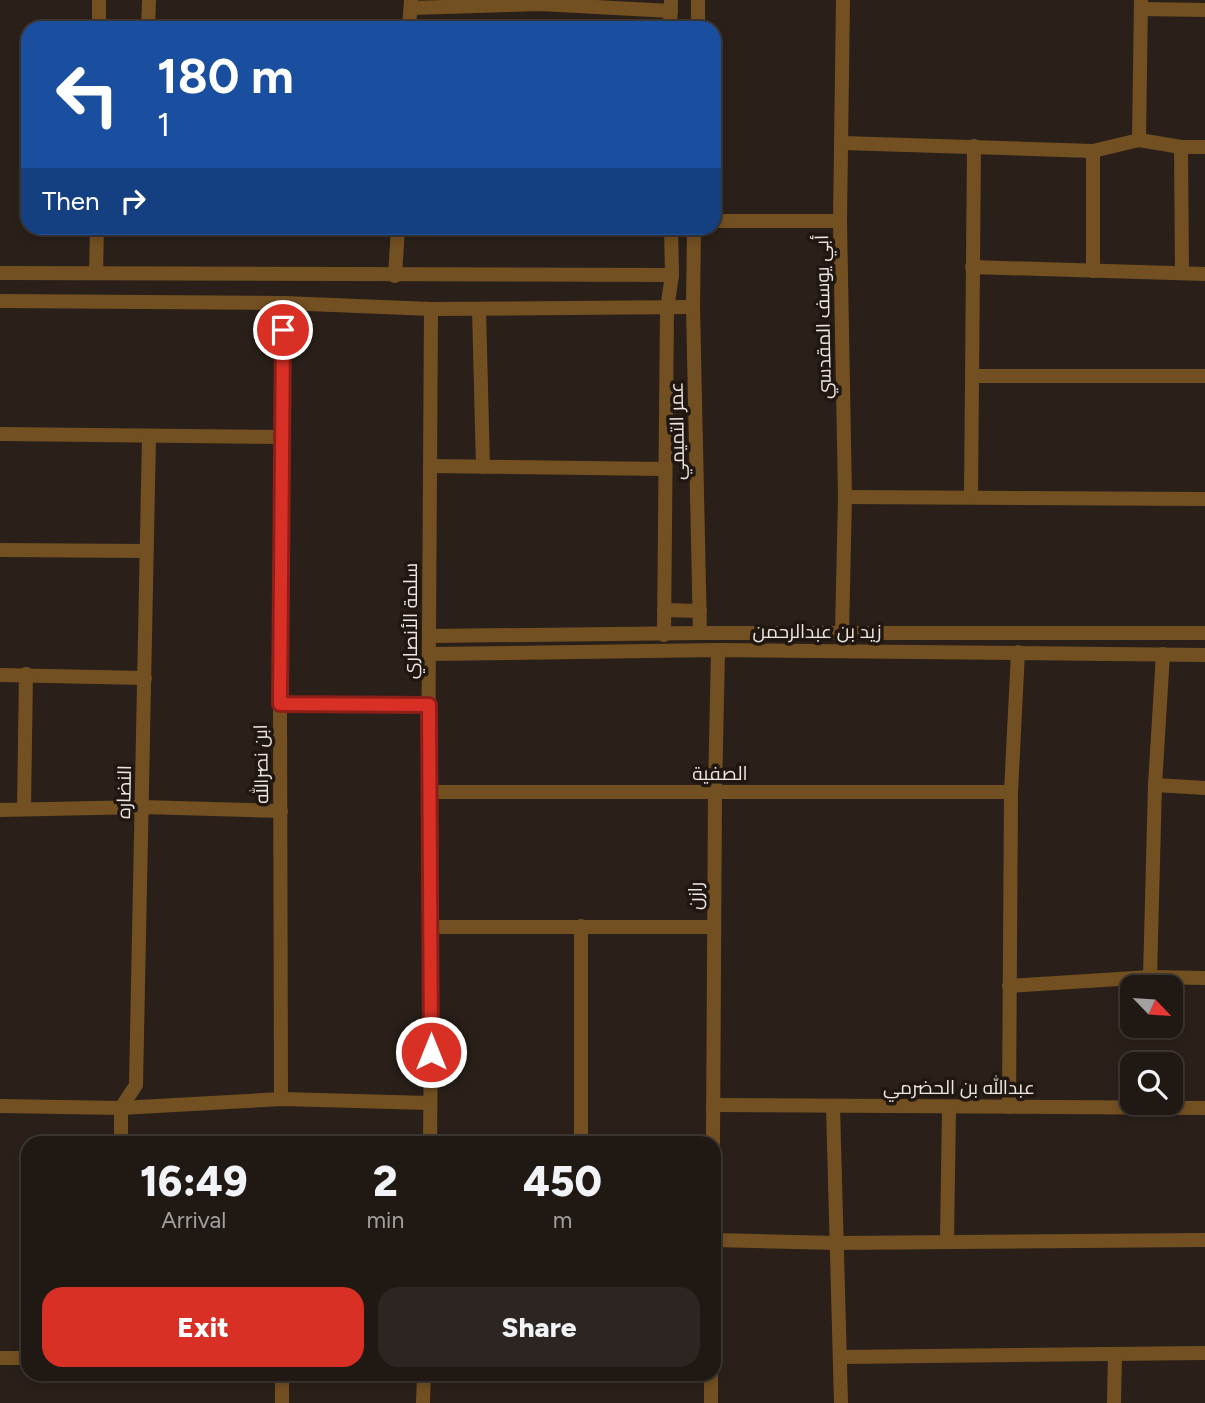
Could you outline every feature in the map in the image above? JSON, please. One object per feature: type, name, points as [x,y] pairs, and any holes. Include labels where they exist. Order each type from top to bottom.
[{"type":"street","points":[[99,0],[99,21]]},
{"type":"street","points":[[148,21],[149,0]]},
{"type":"street","points":[[698,0],[698,21]]},
{"type":"street","name":"أبي يوسف المقدسي","points":[[842,634],[845,498],[840,221],[843,0]]},
{"type":"street","points":[[411,4],[540,2],[671,6]]},
{"type":"street","points":[[1139,141],[1141,5],[1205,10]]},
{"type":"street","points":[[842,143],[1093,151],[1139,141],[1181,147],[1205,147]]},
{"type":"street","points":[[971,497],[974,146]]},
{"type":"street","points":[[1181,147],[1182,273]]},
{"type":"street","points":[[1093,151],[1093,271]]},
{"type":"street","points":[[721,221],[840,221]]},
{"type":"street","points":[[96,272],[97,235]]},
{"type":"street","points":[[395,276],[398,235]]},
{"type":"street","points":[[664,635],[667,309],[672,275],[671,235]]},
{"type":"street","name":"عمر التميمي","points":[[694,235],[700,633]]},
{"type":"street","points":[[972,267],[1205,274]]},
{"type":"street","points":[[0,272],[395,276],[672,275]]},
{"type":"street","points":[[0,302],[283,303],[431,309],[693,307]]},
{"type":"street","name":"ابن نصرالله","points":[[281,1099],[283,303]]},
{"type":"street","name":"سلمة الأنصاري","points":[[430,1136],[432,927],[428,792],[431,309]]},
{"type":"street","points":[[480,309],[483,467]]},
{"type":"street","points":[[972,376],[1205,376]]},
{"type":"street","points":[[0,434],[282,436]]},
{"type":"street","name":"النضاره","points":[[121,1136],[121,1108],[136,1085],[149,437]]},
{"type":"street","points":[[430,466],[666,469]]},
{"type":"street","points":[[845,498],[1205,499]]},
{"type":"street","points":[[0,551],[146,551]]},
{"type":"street","points":[[664,610],[700,611]]},
{"type":"street","name":"زيد بن عبدالرحمن","points":[[429,636],[1205,633]]},
{"type":"street","name":"زيد بن عبدالرحمن","points":[[429,654],[718,650],[1205,655]]},
{"type":"street","name":"رازن","points":[[713,1136],[718,650]]},
{"type":"street","points":[[1009,1107],[1011,793],[1018,652]]},
{"type":"street","points":[[1150,975],[1155,785],[1163,654]]},
{"type":"street","points":[[24,808],[26,674]]},
{"type":"street","points":[[0,675],[145,678]]},
{"type":"street","points":[[280,704],[429,705]]},
{"type":"street","points":[[1155,785],[1205,788]]},
{"type":"street","name":"الصفية","points":[[428,792],[1011,793]]},
{"type":"street","points":[[0,810],[143,807],[281,811]]},
{"type":"street","points":[[581,926],[581,1136]]},
{"type":"street","points":[[432,927],[714,927]]},
{"type":"street","points":[[1183,978],[1205,978]]},
{"type":"street","points":[[1009,986],[1120,979]]},
{"type":"street","points":[[0,1107],[121,1108],[281,1099],[430,1103]]},
{"type":"street","name":"عبدالله بن الحضرمي","points":[[713,1105],[1205,1108]]},
{"type":"street","points":[[833,1106],[841,1403]]},
{"type":"street","points":[[947,1242],[948,1107]]},
{"type":"street","points":[[721,1240],[837,1243],[1205,1240]]},
{"type":"street","points":[[840,1357],[1205,1353]]},
{"type":"street","points":[[1114,1403],[1115,1355]]},
{"type":"street","points":[[0,1358],[21,1358]]},
{"type":"street","points":[[282,1381],[282,1403]]},
{"type":"street","points":[[424,1381],[424,1403]]},
{"type":"street","points":[[711,1381],[711,1403]]},
{"type":"route","points":[[283,330],[280,704],[429,705],[431,1052]]}]
